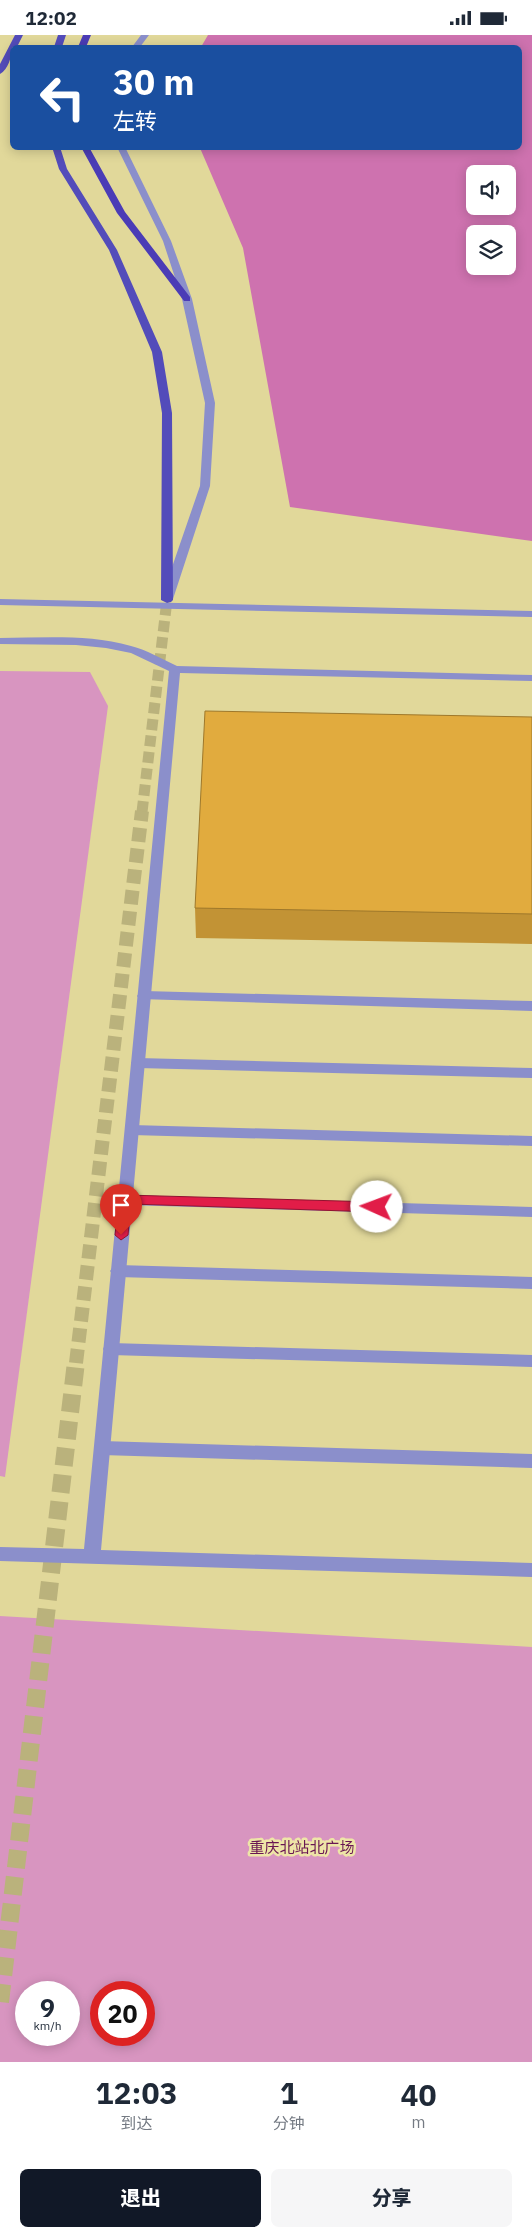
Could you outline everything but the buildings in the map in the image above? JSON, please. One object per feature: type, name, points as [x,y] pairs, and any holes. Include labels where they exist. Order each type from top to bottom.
[{"type":"highway","points":[[86,150],[121,213],[187,299]]},
{"type":"main road","points":[[0,72],[10,52]]},
{"type":"main road","points":[[57,150],[63,169],[114,250],[157,353],[167,413],[167,600]]},
{"type":"street","points":[[122,150],[167,241],[187,299],[210,403],[205,485],[167,600]]},
{"type":"street","points":[[0,603],[532,614]]},
{"type":"street","points":[[0,641],[101,643],[140,653],[175,669],[532,678]]},
{"type":"street","points":[[92,1557],[175,669]]},
{"type":"street","points":[[144,996],[532,1006]]},
{"type":"street","points":[[138,1063],[532,1073]]},
{"type":"street","points":[[132,1130],[532,1141]]},
{"type":"street","points":[[125,1199],[532,1211]]},
{"type":"street","points":[[118,1271],[532,1283]]},
{"type":"street","points":[[111,1349],[532,1361]]},
{"type":"street","points":[[102,1448],[532,1461]]},
{"type":"street","points":[[0,1554],[532,1570]]},
{"type":"green space","points":[[0,671],[90,672],[108,706],[5,1477],[0,1476]]},
{"type":"green space","name":"重庆北站北广场","points":[[0,1616],[532,1647],[532,2062],[0,2062]]},
{"type":"shaded area","points":[[208,35],[532,35],[532,541],[290,507],[243,248],[201,150],[522,150],[522,45],[202,45]]},
{"type":"tunnel","points":[[142,812],[167,600]]},
{"type":"tunnel","points":[[76,1363],[142,811]]},
{"type":"tunnel","points":[[0,2002],[76,1362]]},
{"type":"route","points":[[121,1235],[125,1199],[377,1207]]}]
